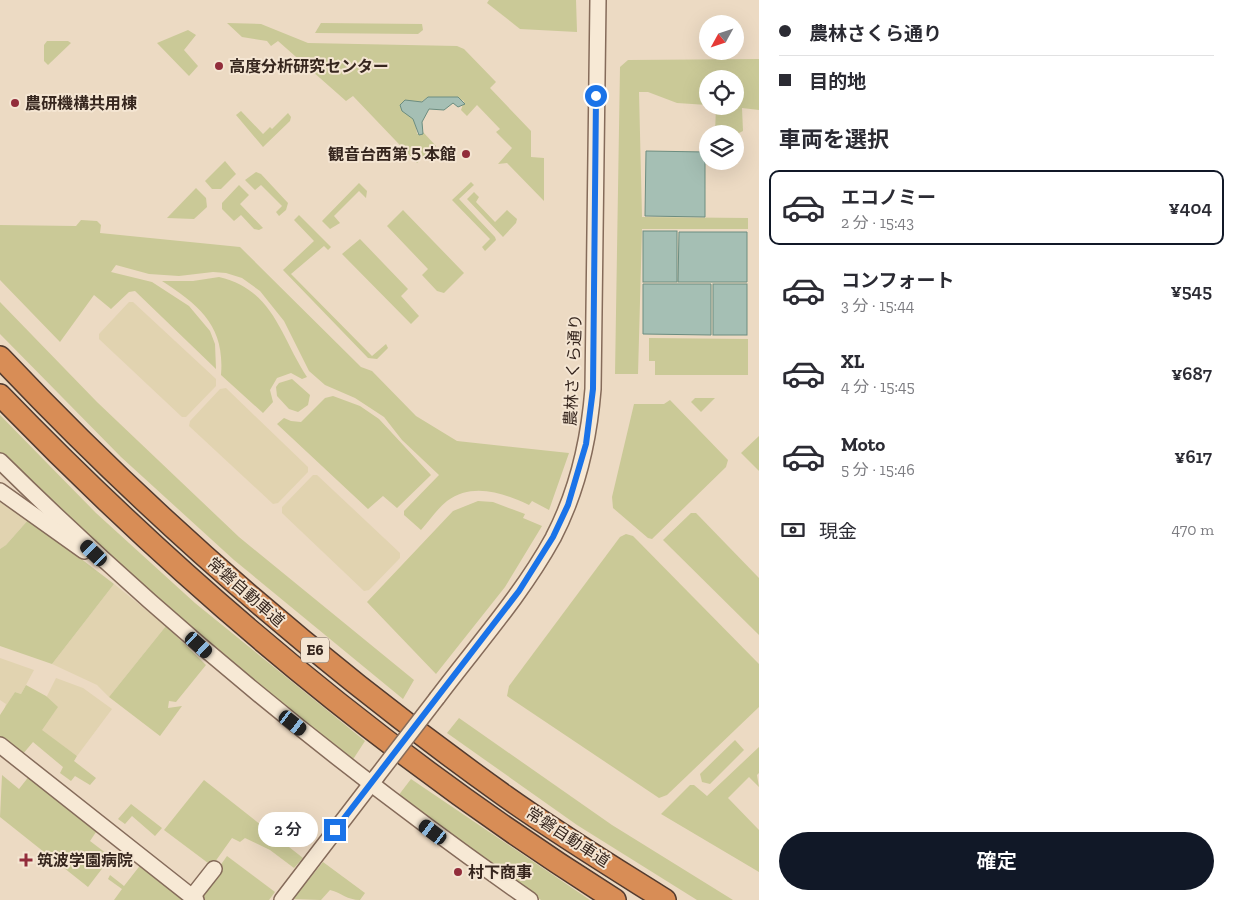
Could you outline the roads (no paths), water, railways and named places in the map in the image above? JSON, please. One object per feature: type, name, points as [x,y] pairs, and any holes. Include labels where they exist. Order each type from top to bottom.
[{"type":"highway","name":"常磐自動車道","points":[[0,357],[147,502],[220,570],[312,648],[398,717],[506,796],[664,900]]},
{"type":"highway","name":"常磐自動車道","points":[[0,395],[53,450],[135,528],[205,592],[298,670],[383,738],[493,820],[615,900]]},
{"type":"street","name":"農林さくら通り","points":[[282,900],[519,591],[543,554],[568,505],[586,444],[593,389],[598,0]]},
{"type":"street","points":[[0,461],[108,566],[232,674],[530,900]]},
{"type":"street","points":[[0,492],[62,537],[108,566]]},
{"type":"street","points":[[0,745],[194,899],[214,869]]},
{"type":"place","name":"高度分析研究センター","points":[[219,66]]},
{"type":"place","name":"農研機構共用棟","points":[[15,103]]},
{"type":"place","name":"観音台西第５本館","points":[[466,154]]},
{"type":"place","name":"筑波学園病院","points":[[26,860]]},
{"type":"place","name":"村下商事","points":[[458,872]]}]
